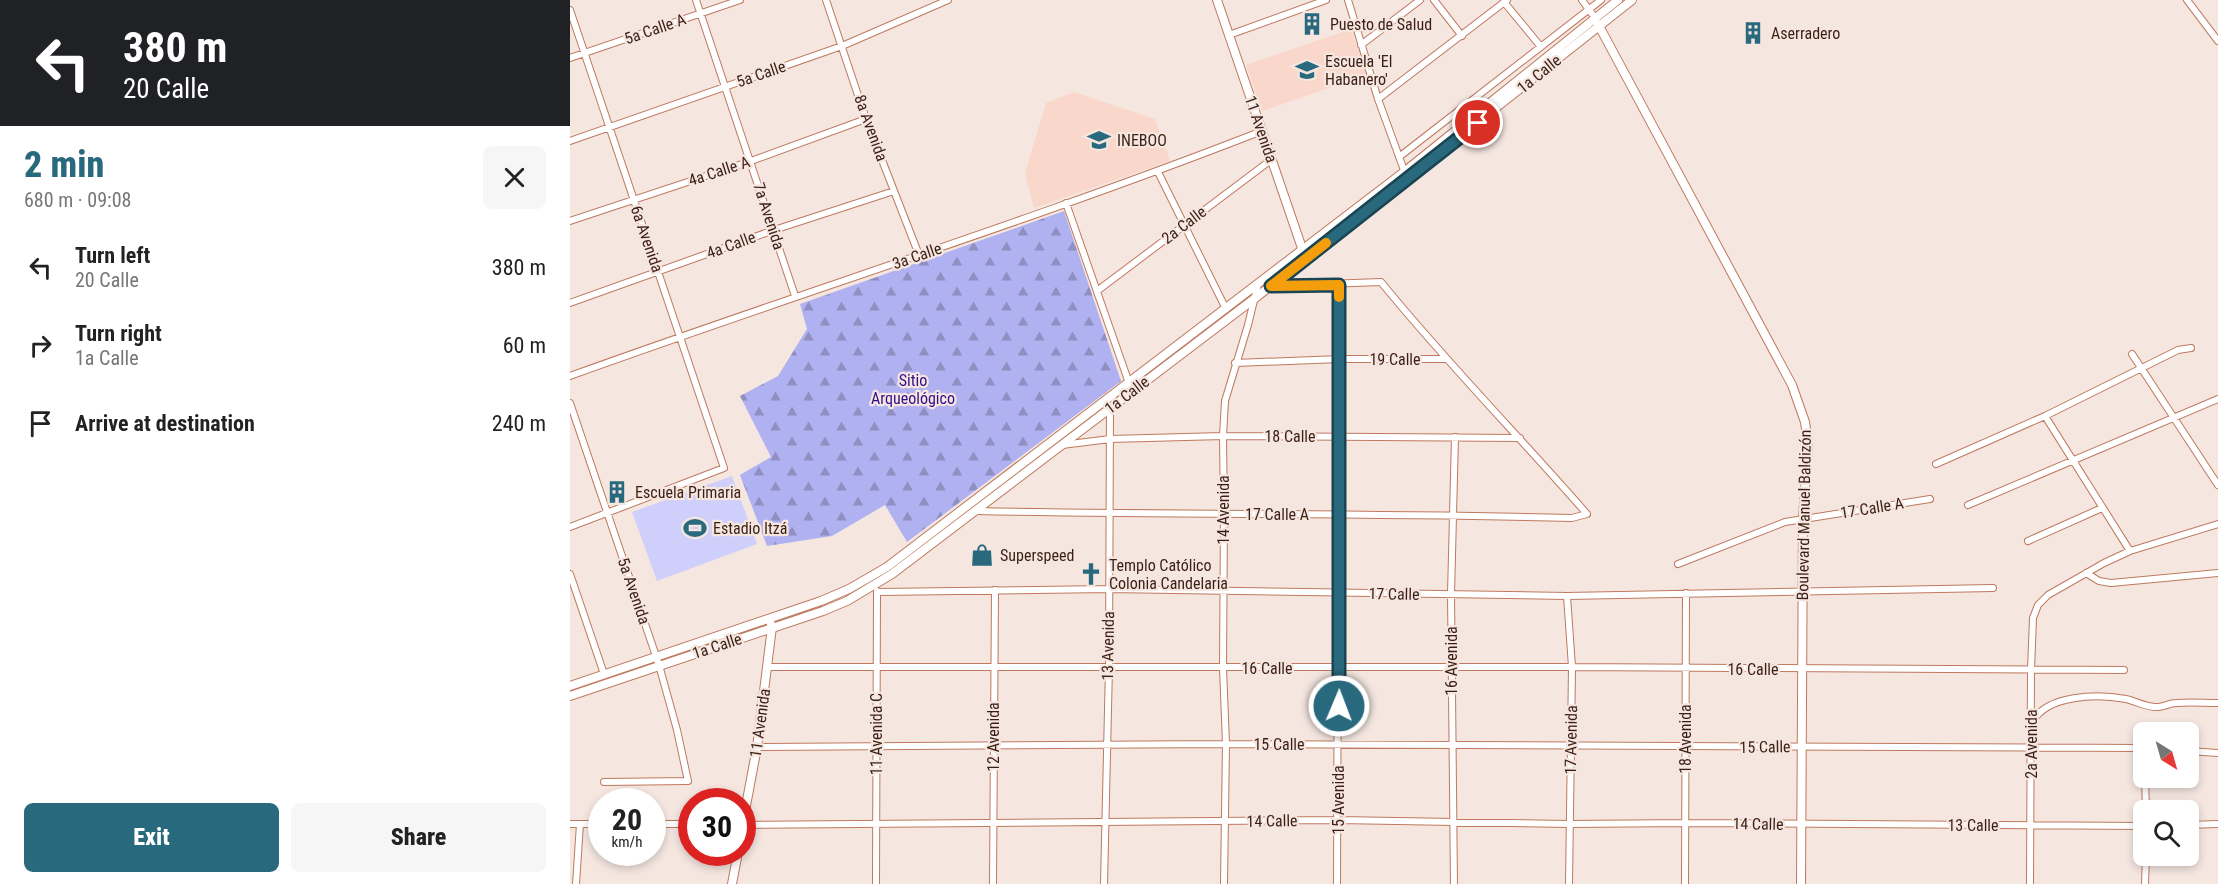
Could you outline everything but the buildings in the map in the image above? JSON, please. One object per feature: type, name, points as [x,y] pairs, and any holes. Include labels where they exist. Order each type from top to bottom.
[{"type":"main road","name":"1a Calle","points":[[1597,22],[1618,0]]},
{"type":"main road","name":"1a Calle","points":[[771,623],[889,571],[1129,383],[1226,309],[1304,254],[1406,175],[1597,22],[1632,0]]},
{"type":"main road","name":"Boulevard Manuel Baldizón","points":[[1597,22],[1796,394],[1805,422],[1808,443],[1803,519],[1801,884]]},
{"type":"main road","name":"1a Calle","points":[[972,508],[1061,446],[1254,299],[1265,283]]},
{"type":"main road","name":"1a Calle","points":[[570,696],[657,661],[771,623],[831,607],[877,588],[889,571]]},
{"type":"main road","name":"1a Calle","points":[[570,686],[604,674],[657,661]]},
{"type":"street","name":"7a Avenida","points":[[696,0],[795,296]]},
{"type":"street","name":"5a Calle A","points":[[570,57],[740,0]]},
{"type":"street","name":"8a Avenida","points":[[826,0],[866,119],[919,255]]},
{"type":"street","name":"5a Calle","points":[[570,141],[842,46],[948,0]]},
{"type":"street","name":"11 Avenida","points":[[1217,0],[1304,254]]},
{"type":"street","points":[[1229,35],[1326,0]]},
{"type":"street","points":[[1348,0],[1378,99],[1406,175]]},
{"type":"street","points":[[1361,45],[1420,0]]},
{"type":"street","points":[[1434,0],[1462,36]]},
{"type":"street","points":[[1582,0],[1597,22]]},
{"type":"street","name":"1a Calle","points":[[1399,157],[1601,0]]},
{"type":"street","points":[[2187,0],[2218,41]]},
{"type":"street","points":[[1378,99],[1506,1],[1541,47]]},
{"type":"street","name":"6a Avenida","points":[[570,10],[724,468],[608,514]]},
{"type":"street","name":"4a Calle A","points":[[570,220],[751,161],[866,119]]},
{"type":"street","name":"3a Calle","points":[[570,376],[795,296],[1158,172],[1262,131]]},
{"type":"street","name":"2a Calle","points":[[1096,291],[1271,160]]},
{"type":"street","points":[[1158,172],[1226,309]]},
{"type":"street","name":"4a Calle","points":[[570,303],[774,230],[894,191]]},
{"type":"street","points":[[1066,203],[1129,383]]},
{"type":"street","points":[[1265,283],[1339,285],[1382,282],[1446,359],[1520,438]]},
{"type":"street","name":"14 Avenida","points":[[1224,884],[1226,744],[1223,668],[1222,436],[1225,401],[1235,363],[1254,299],[1265,283]]},
{"type":"street","name":"15 Avenida","points":[[1337,884],[1339,285]]},
{"type":"street","points":[[1936,464],[2045,416],[2178,350],[2191,348]]},
{"type":"street","points":[[2132,354],[2218,485]]},
{"type":"street","name":"19 Calle","points":[[1235,363],[1340,359],[1446,359]]},
{"type":"street","points":[[1968,505],[2218,399]]},
{"type":"street","name":"5a Avenida","points":[[570,403],[657,661],[677,730],[688,781],[604,782]]},
{"type":"street","name":"13 Avenida","points":[[1104,884],[1109,666],[1110,408]]},
{"type":"street","points":[[2045,416],[2130,551]]},
{"type":"street","name":"18 Calle","points":[[1061,446],[1110,439],[1222,436],[1520,438]]},
{"type":"street","name":"16 Avenida","points":[[1454,884],[1450,594],[1455,437]]},
{"type":"street","name":"17 Calle A","points":[[972,508],[1109,514],[1339,514],[1572,518],[1587,514],[1520,438]]},
{"type":"street","name":"17 Calle A","points":[[1678,564],[1785,522],[1930,499]]},
{"type":"street","points":[[2028,541],[2102,508]]},
{"type":"street","points":[[570,527],[608,514]]},
{"type":"street","points":[[2086,573],[2130,551],[2218,524]]},
{"type":"street","points":[[2086,573],[2099,581],[2112,583],[2218,573]]},
{"type":"street","name":"2a Avenida","points":[[2030,884],[2033,618],[2038,605],[2048,595],[2086,573]]},
{"type":"street","points":[[570,574],[604,674]]},
{"type":"street","name":"17 Calle","points":[[877,588],[1223,590],[1567,596],[1802,591]]},
{"type":"street","name":"11 Avenida C","points":[[876,884],[877,588]]},
{"type":"street","points":[[1802,591],[1993,588]]},
{"type":"street","name":"12 Avenida","points":[[993,884],[995,590]]},
{"type":"street","name":"18 Avenida","points":[[1685,884],[1686,593]]},
{"type":"street","name":"17 Avenida","points":[[1567,596],[1572,667],[1569,884]]},
{"type":"street","name":"11 Avenida","points":[[750,788],[757,747],[771,623]]},
{"type":"street","name":"16 Calle","points":[[767,667],[1803,669]]},
{"type":"street","points":[[1803,669],[2124,670]]},
{"type":"street","points":[[2030,726],[2045,708],[2057,701],[2071,699],[2125,699],[2155,708],[2174,703],[2218,703]]},
{"type":"street","name":"15 Calle","points":[[757,747],[1226,744],[1802,746]]},
{"type":"street","points":[[1802,746],[2133,748]]},
{"type":"street","points":[[2199,752],[2218,753]]},
{"type":"street","name":"14 Calle","points":[[756,826],[1339,819],[1569,824],[1802,825]]},
{"type":"street","points":[[570,824],[588,824]]},
{"type":"street","points":[[576,884],[580,824]]},
{"type":"street","points":[[2199,825],[2218,824]]},
{"type":"street","name":"13 Calle","points":[[1802,825],[2133,826]]},
{"type":"street","points":[[732,884],[735,866]]},
{"type":"street","points":[[2145,884],[2146,866]]},
{"type":"shaded area","name":"Escuela 'El Habanero'","points":[[1351,29],[1367,75],[1262,111],[1246,65]]},
{"type":"shaded area","name":"INEBOO","points":[[1074,92],[1155,119],[1170,161],[1034,208],[1025,173],[1046,103]]},
{"type":"shaded area","name":"Estadio Itzá","points":[[732,476],[757,544],[657,581],[632,512]]},
{"type":"green space","name":"Sitio Arqueológico","points":[[1064,211],[1121,381],[907,542],[885,505],[832,536],[767,546],[740,475],[771,457],[740,396],[778,376],[807,329],[800,304]]},
{"type":"slow traffic","points":[[1326,243],[1271,286],[1339,285],[1339,297]]},
{"type":"place","name":"Puesto de Salud","points":[[1312,24]]},
{"type":"place","name":"Aserradero","points":[[1753,33]]},
{"type":"place","name":"Escuela 'El Habanero'","points":[[1307,70]]},
{"type":"place","name":"INEBOO","points":[[1099,140]]},
{"type":"place","name":"Escuela Primaria","points":[[617,492]]},
{"type":"place","name":"Estadio Itzá","points":[[695,528]]},
{"type":"place","name":"Superspeed","points":[[982,555]]},
{"type":"place","name":"Templo Católico Colonia Candelaria","points":[[1091,574]]},
{"type":"route","points":[[1339,706],[1339,285],[1271,286],[1478,123]]}]
